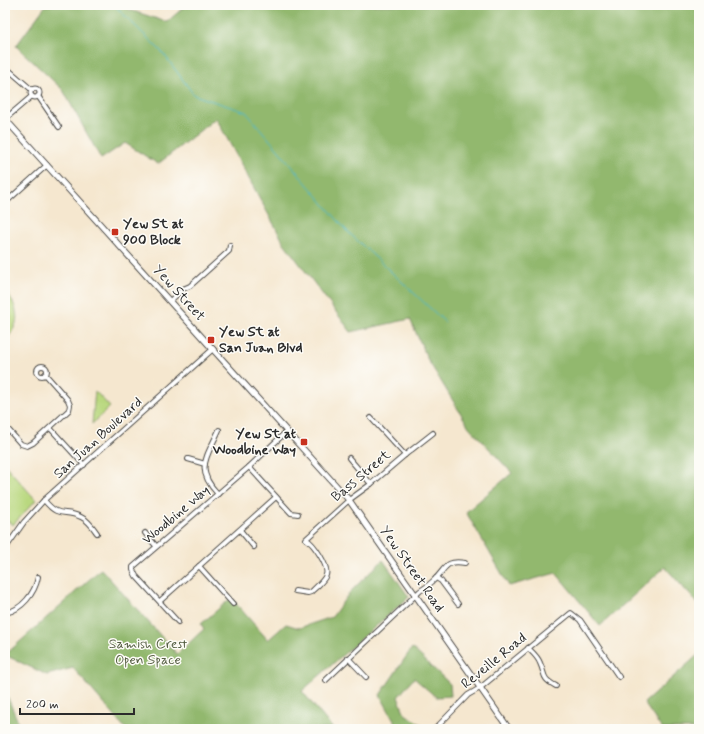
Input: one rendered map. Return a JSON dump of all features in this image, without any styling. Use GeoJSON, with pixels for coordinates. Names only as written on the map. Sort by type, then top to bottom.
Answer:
{"type":"FeatureCollection","features":[{"type":"Feature","properties":{"kind":"street"},"geometry":{"type":"LineString","coordinates":[[10,71],[32,90]]}},
{"type":"Feature","properties":{"kind":"street"},"geometry":{"type":"LineString","coordinates":[[32,90],[36,88],[39,91],[38,96],[59,127]]}},
{"type":"Feature","properties":{"kind":"street"},"geometry":{"type":"LineString","coordinates":[[32,90],[32,96]]}},
{"type":"Feature","properties":{"kind":"street"},"geometry":{"type":"LineString","coordinates":[[5,119],[32,96],[38,96]]}},
{"type":"Feature","properties":{"kind":"street","name":"Yew Street"},"geometry":{"type":"LineString","coordinates":[[5,119],[287,431]]}},
{"type":"Feature","properties":{"kind":"street"},"geometry":{"type":"LineString","coordinates":[[5,203],[47,165]]}},
{"type":"Feature","properties":{"kind":"street"},"geometry":{"type":"LineString","coordinates":[[170,301],[182,289],[190,286],[229,251],[230,245]]}},
{"type":"Feature","properties":{"kind":"street","name":"San Juan Boulevard"},"geometry":{"type":"LineString","coordinates":[[5,549],[24,522],[44,500],[213,349]]}},
{"type":"Feature","properties":{"kind":"street"},"geometry":{"type":"LineString","coordinates":[[5,426],[21,444],[27,446],[33,443],[67,412],[70,405],[68,400],[45,374]]}},
{"type":"Feature","properties":{"kind":"street"},"geometry":{"type":"LineString","coordinates":[[5,412],[7,416],[5,420]]}},
{"type":"Feature","properties":{"kind":"street"},"geometry":{"type":"LineString","coordinates":[[371,418],[405,455]]}},
{"type":"Feature","properties":{"kind":"street"},"geometry":{"type":"LineString","coordinates":[[50,428],[84,465]]}},
{"type":"Feature","properties":{"kind":"street"},"geometry":{"type":"LineString","coordinates":[[218,494],[206,480],[204,472],[205,464],[219,430]]}},
{"type":"Feature","properties":{"kind":"street","name":"Woodbine Way"},"geometry":{"type":"LineString","coordinates":[[178,622],[136,576],[133,570],[135,564],[249,467],[287,431]]}},
{"type":"Feature","properties":{"kind":"street","name":"Yew Street Road"},"geometry":{"type":"LineString","coordinates":[[287,431],[349,500],[509,729]]}},
{"type":"Feature","properties":{"kind":"street","name":"Bass Street"},"geometry":{"type":"LineString","coordinates":[[295,591],[308,593],[326,576],[322,560],[314,547],[306,539],[349,500],[371,484],[432,433]]}},
{"type":"Feature","properties":{"kind":"street"},"geometry":{"type":"LineString","coordinates":[[349,458],[371,484]]}},
{"type":"Feature","properties":{"kind":"street"},"geometry":{"type":"LineString","coordinates":[[188,459],[205,464]]}},
{"type":"Feature","properties":{"kind":"street"},"geometry":{"type":"LineString","coordinates":[[249,467],[291,513],[298,514]]}},
{"type":"Feature","properties":{"kind":"street"},"geometry":{"type":"LineString","coordinates":[[160,602],[276,497]]}},
{"type":"Feature","properties":{"kind":"street"},"geometry":{"type":"LineString","coordinates":[[44,500],[51,509],[56,512],[82,517],[97,533]]}},
{"type":"Feature","properties":{"kind":"street"},"geometry":{"type":"LineString","coordinates":[[240,530],[254,547]]}},
{"type":"Feature","properties":{"kind":"street"},"geometry":{"type":"LineString","coordinates":[[144,533],[156,546]]}},
{"type":"Feature","properties":{"kind":"street"},"geometry":{"type":"LineString","coordinates":[[326,680],[436,578],[448,564],[453,562],[464,563]]}},
{"type":"Feature","properties":{"kind":"street"},"geometry":{"type":"LineString","coordinates":[[199,566],[233,604]]}},
{"type":"Feature","properties":{"kind":"street"},"geometry":{"type":"LineString","coordinates":[[5,613],[14,610],[30,597],[36,586],[38,577]]}},
{"type":"Feature","properties":{"kind":"street"},"geometry":{"type":"LineString","coordinates":[[436,578],[441,581],[458,604]]}},
{"type":"Feature","properties":{"kind":"street","name":"Reveille Road"},"geometry":{"type":"LineString","coordinates":[[435,729],[468,695],[480,688],[571,613],[580,620],[619,677]]}},
{"type":"Feature","properties":{"kind":"street"},"geometry":{"type":"LineString","coordinates":[[528,648],[540,661],[545,678],[556,686]]}},
{"type":"Feature","properties":{"kind":"street"},"geometry":{"type":"LineString","coordinates":[[348,658],[366,677]]}},
{"type":"Feature","properties":{"kind":"green space"},"geometry":{"type":"Polygon","coordinates":[[[46,5],[122,5],[127,9],[167,22],[186,5],[699,5],[699,605],[665,567],[600,626],[556,573],[509,586],[466,512],[512,473],[469,427],[428,360],[410,319],[351,332],[284,243],[216,118],[158,164],[125,143],[101,159],[63,90],[16,46],[46,5]]]}},
{"type":"Feature","properties":{"kind":"green space"},"geometry":{"type":"Polygon","coordinates":[[[5,290],[14,305],[17,319],[14,328],[5,343],[5,330],[7,327],[9,308],[5,298],[5,290]]]}},
{"type":"Feature","properties":{"kind":"green space"},"geometry":{"type":"Polygon","coordinates":[[[95,391],[110,407],[92,424],[95,391]]]}},
{"type":"Feature","properties":{"kind":"green space"},"geometry":{"type":"Polygon","coordinates":[[[5,465],[36,500],[13,525],[5,519],[5,465]]]}},
{"type":"Feature","properties":{"kind":"green space","name":"Samish Crest Open Space"},"geometry":{"type":"Polygon","coordinates":[[[383,560],[409,597],[302,691],[333,729],[124,729],[125,728],[73,668],[47,675],[5,655],[101,569],[177,654],[204,629],[201,624],[231,598],[268,640],[286,624],[299,628],[332,617],[350,592],[383,560]]]}},
{"type":"Feature","properties":{"kind":"green space"},"geometry":{"type":"Polygon","coordinates":[[[412,648],[450,684],[451,696],[436,697],[414,678],[398,697],[405,714],[428,729],[399,729],[380,695],[412,648]]]}},
{"type":"Feature","properties":{"kind":"green space"},"geometry":{"type":"Polygon","coordinates":[[[699,654],[699,729],[662,729],[644,703],[699,654]]]}},
{"type":"Feature","properties":{"kind":"green space"},"geometry":{"type":"Polygon","coordinates":[[[5,691],[18,722],[13,729],[5,729],[5,691]]]}},
{"type":"Feature","properties":{"kind":"waterway"},"geometry":{"type":"LineString","coordinates":[[114,5],[163,53],[194,95],[246,112],[346,230],[445,322]]}},
{"type":"Feature","properties":{"kind":"place","name":"Yew St at 900 Block"},"geometry":{"type":"Point","coordinates":[115,232]}},
{"type":"Feature","properties":{"kind":"place","name":"Yew St at San Juan Blvd"},"geometry":{"type":"Point","coordinates":[211,340]}},
{"type":"Feature","properties":{"kind":"place","name":"Yew St at Woodbine Way"},"geometry":{"type":"Point","coordinates":[304,442]}}]}
